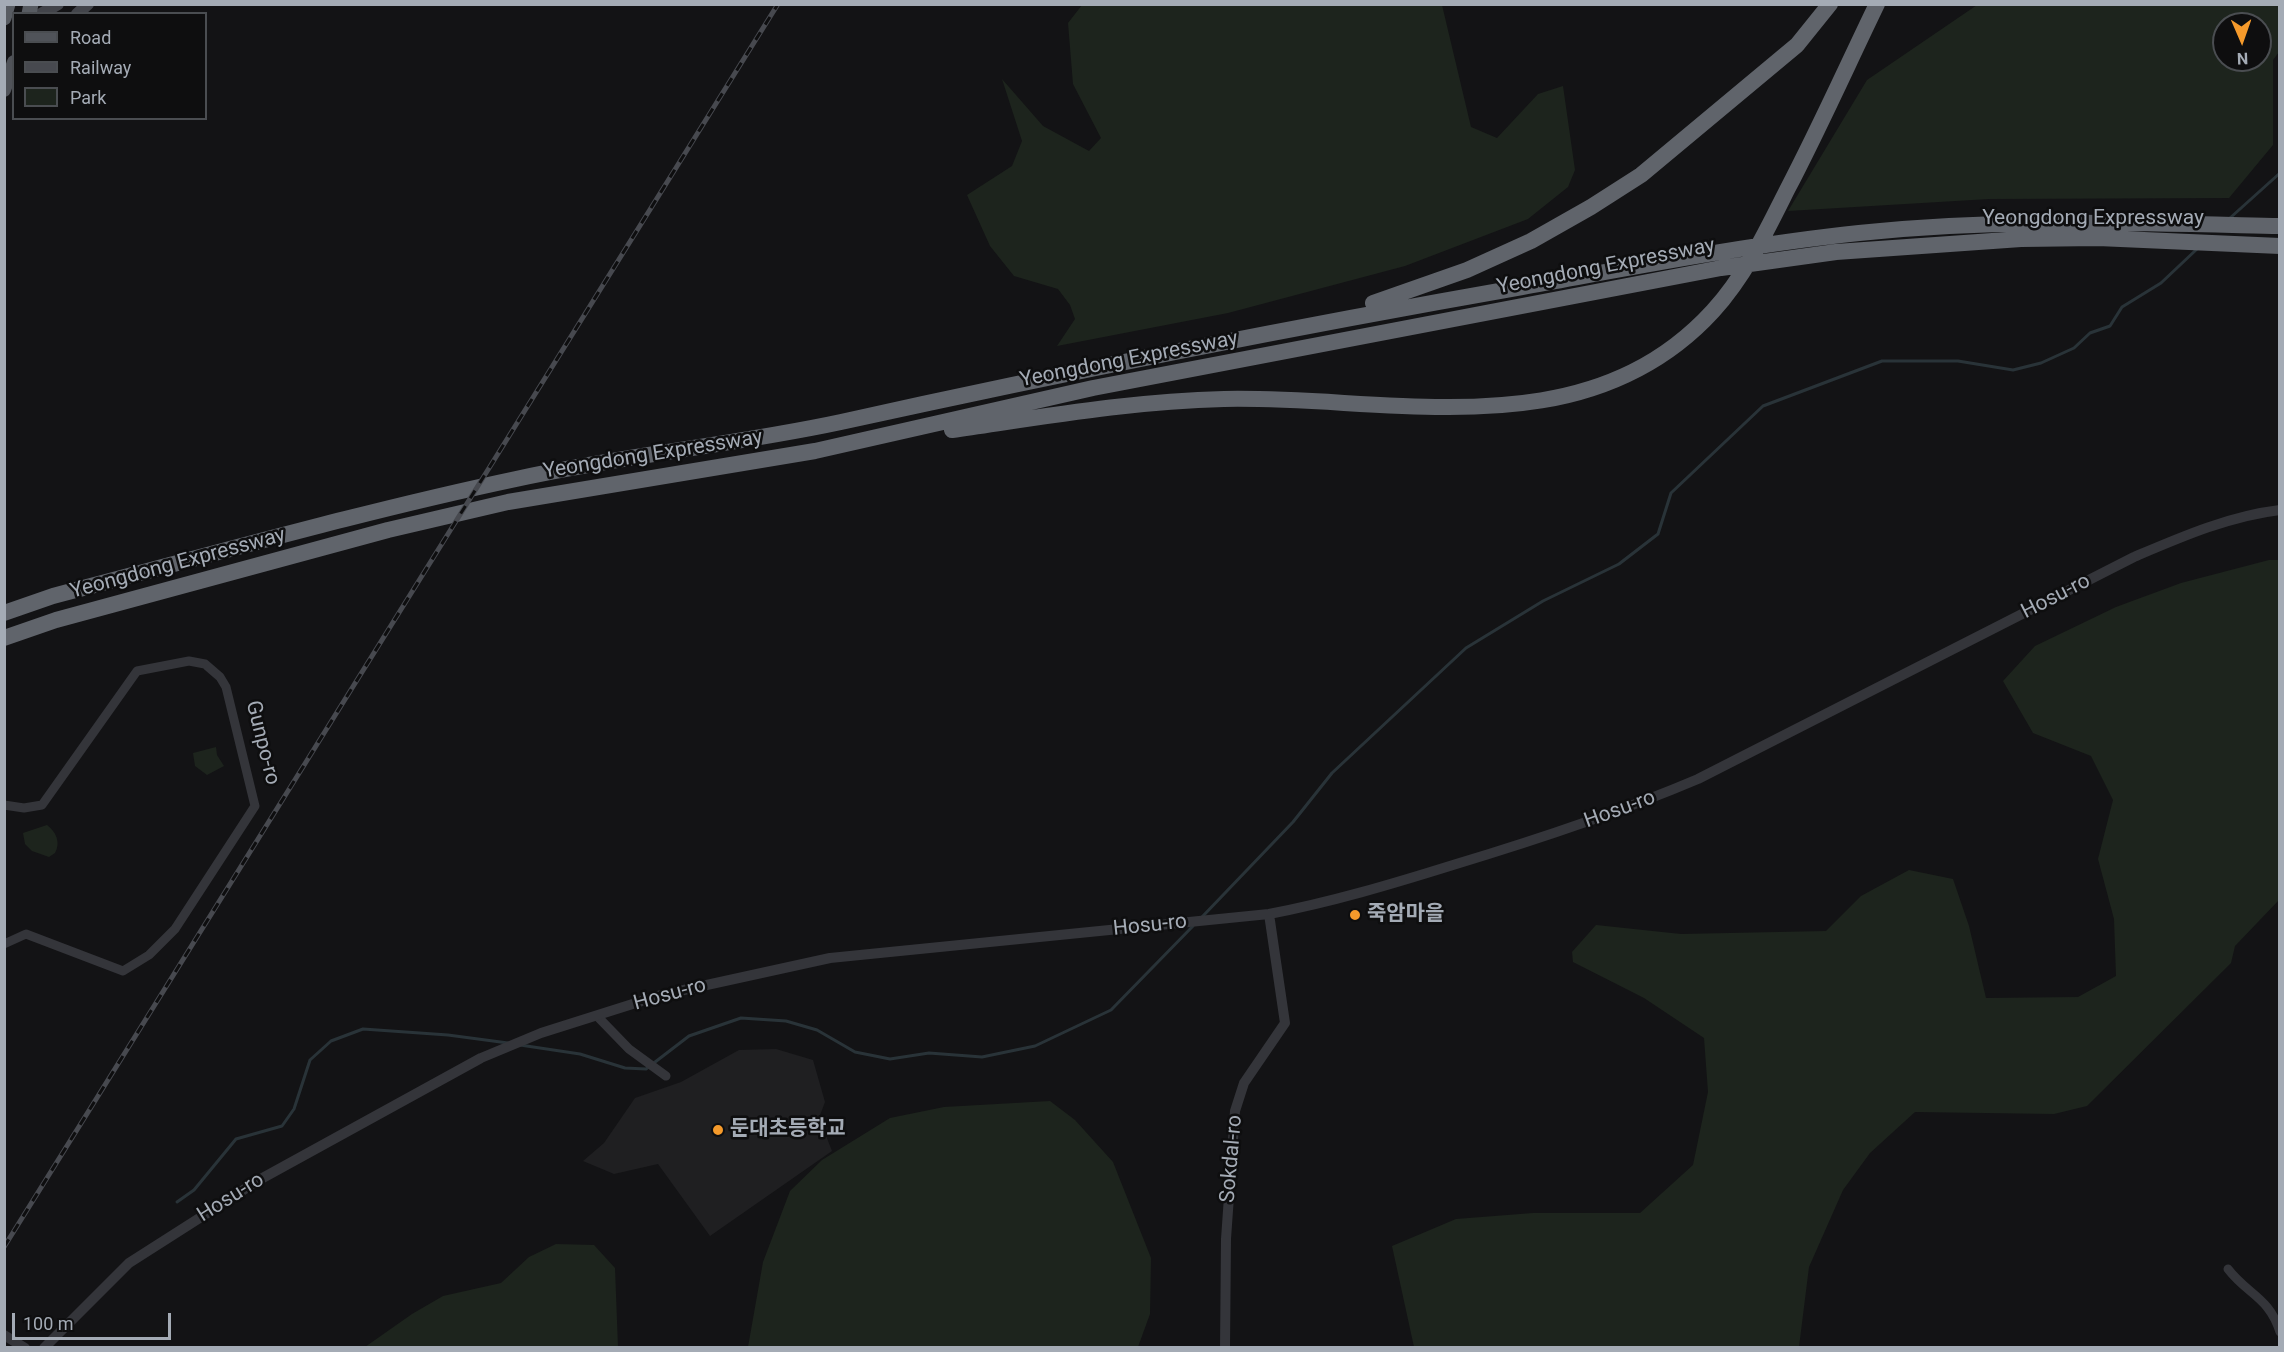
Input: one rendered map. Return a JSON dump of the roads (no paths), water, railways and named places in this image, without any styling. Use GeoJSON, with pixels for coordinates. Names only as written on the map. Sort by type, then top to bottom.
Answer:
{"type":"FeatureCollection","features":[{"type":"Feature","properties":{"kind":"highway"},"geometry":{"type":"LineString","coordinates":[[4,19],[8,4]]}},
{"type":"Feature","properties":{"kind":"highway"},"geometry":{"type":"LineString","coordinates":[[1320,322],[1467,270],[1531,241],[1591,207],[1641,175],[1710,120],[1797,45],[1830,4]]}},
{"type":"Feature","properties":{"kind":"highway"},"geometry":{"type":"LineString","coordinates":[[814,451],[1058,414],[1160,403],[1220,399],[1288,399],[1405,407],[1480,409],[1555,399],[1610,381],[1668,350],[1700,324],[1736,282],[1805,155],[1877,4]]}},
{"type":"Feature","properties":{"kind":"highway","name":"Yeongdong Expressway"},"geometry":{"type":"LineString","coordinates":[[4,613],[53,596],[399,505],[523,477],[807,429],[1088,368],[1320,322],[1672,260],[1858,233],[1949,226],[2146,223],[2280,226]]}},
{"type":"Feature","properties":{"kind":"highway","name":"Yeongdong Expressway"},"geometry":{"type":"LineString","coordinates":[[4,638],[56,620],[388,530],[508,502],[814,451],[1093,388],[1721,268],[1836,252],[1935,243],[2021,239],[2273,245]]}},
{"type":"Feature","properties":{"kind":"main road"},"geometry":{"type":"LineString","coordinates":[[44,12],[58,4]]}},
{"type":"Feature","properties":{"kind":"main road"},"geometry":{"type":"LineString","coordinates":[[4,91],[12,68]]}},
{"type":"Feature","properties":{"kind":"street","name":"Hosu-ro"},"geometry":{"type":"LineString","coordinates":[[44,1347],[129,1263],[259,1180],[481,1058],[541,1033],[661,994],[830,958],[1269,914],[1334,901],[1496,853],[1628,808],[1698,779],[2134,557],[2189,534],[2261,512],[2280,510]]}},
{"type":"Feature","properties":{"kind":"street","name":"Gunpo-ro"},"geometry":{"type":"LineString","coordinates":[[4,805],[24,808],[42,805],[137,671],[189,661],[205,664],[226,687],[255,806],[175,928],[149,955],[123,971],[26,934],[4,944]]}},
{"type":"Feature","properties":{"kind":"street","name":"Sokdal-ro"},"geometry":{"type":"LineString","coordinates":[[1225,1347],[1224,1312],[1235,1111],[1244,1083],[1285,1023],[1269,914]]}},
{"type":"Feature","properties":{"kind":"street"},"geometry":{"type":"LineString","coordinates":[[597,1016],[629,1049],[666,1076]]}},
{"type":"Feature","properties":{"kind":"street"},"geometry":{"type":"LineString","coordinates":[[2228,1269],[2238,1282],[2259,1296],[2275,1318],[2280,1332]]}},
{"type":"Feature","properties":{"kind":"street"},"geometry":{"type":"LineString","coordinates":[[4,1335],[25,1347]]}},
{"type":"Feature","properties":{"kind":"waterway"},"geometry":{"type":"LineString","coordinates":[[2230,218],[2280,173]]}},
{"type":"Feature","properties":{"kind":"waterway"},"geometry":{"type":"LineString","coordinates":[[1202,917],[1293,822],[1332,773],[1466,648],[1543,601],[1619,564],[1658,534],[1671,493],[1763,406],[1882,361],[1958,361],[2013,370],[2041,363],[2074,348],[2090,333],[2110,326],[2122,307],[2161,283],[2197,249]]}},
{"type":"Feature","properties":{"kind":"waterway"},"geometry":{"type":"LineString","coordinates":[[520,1045],[580,1054],[625,1068],[646,1069],[689,1036],[741,1018],[786,1021],[817,1030],[855,1052],[890,1059],[929,1053],[982,1057],[1035,1046],[1111,1010],[1193,926]]}},
{"type":"Feature","properties":{"kind":"waterway"},"geometry":{"type":"LineString","coordinates":[[177,1202],[194,1190],[236,1139],[282,1126],[294,1109],[310,1060],[331,1041],[363,1029],[448,1035],[508,1043]]}},
{"type":"Feature","properties":{"kind":"railway"},"geometry":{"type":"LineString","coordinates":[[4,1247],[778,4]]}},
{"type":"Feature","properties":{"kind":"place","name":"죽암마을"},"geometry":{"type":"Point","coordinates":[1355,915]}},
{"type":"Feature","properties":{"kind":"place","name":"둔대초등학교"},"geometry":{"type":"Point","coordinates":[718,1130]}}]}
